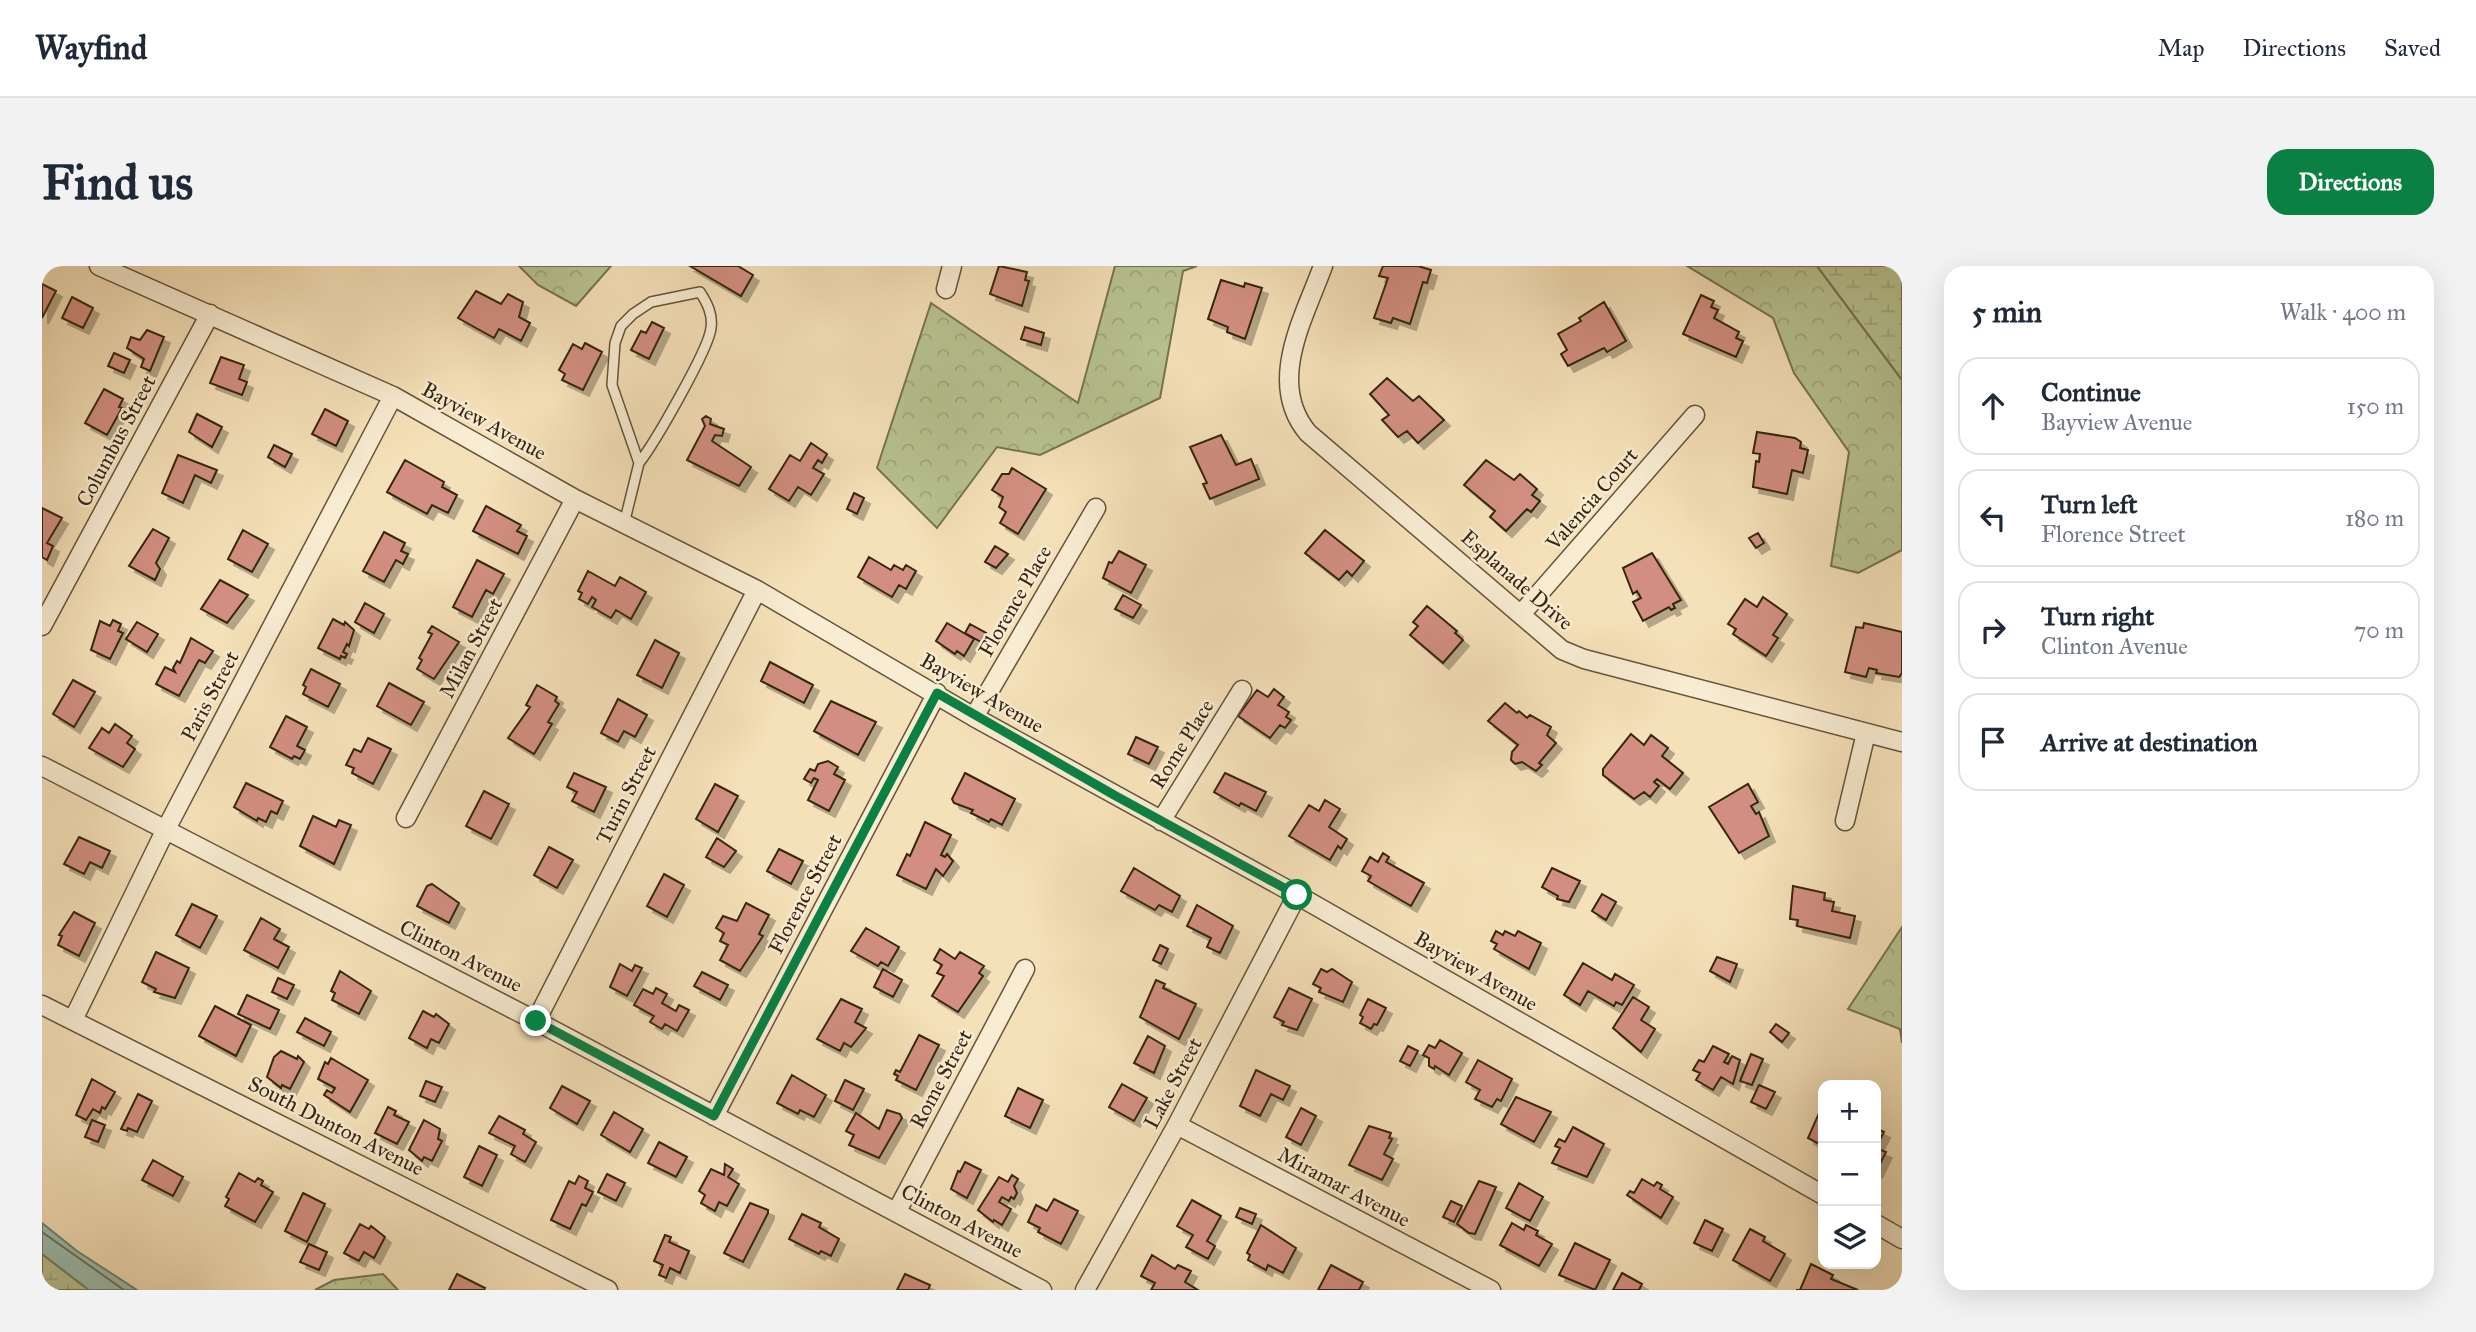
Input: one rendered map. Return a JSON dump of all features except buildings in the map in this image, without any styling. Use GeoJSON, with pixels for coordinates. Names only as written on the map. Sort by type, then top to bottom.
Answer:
{"type":"FeatureCollection","features":[{"type":"Feature","properties":{"kind":"street","name":"Bayview Avenue"},"geometry":{"type":"LineString","coordinates":[[99,266],[393,397],[575,499],[757,590],[974,717],[1297,895],[1818,1192]]}},
{"type":"Feature","properties":{"kind":"street"},"geometry":{"type":"LineString","coordinates":[[946,289],[952,266]]}},
{"type":"Feature","properties":{"kind":"street","name":"Esplanade Drive"},"geometry":{"type":"LineString","coordinates":[[1323,266],[1292,353],[1287,380],[1297,419],[1308,433],[1522,613],[1562,650],[1584,659],[1902,742]]}},
{"type":"Feature","properties":{"kind":"street","name":"Columbus Street"},"geometry":{"type":"LineString","coordinates":[[42,626],[210,314]]}},
{"type":"Feature","properties":{"kind":"street","name":"Paris Street"},"geometry":{"type":"LineString","coordinates":[[73,1020],[164,831],[393,397]]}},
{"type":"Feature","properties":{"kind":"street","name":"Valencia Court"},"geometry":{"type":"LineString","coordinates":[[1522,613],[1695,415]]}},
{"type":"Feature","properties":{"kind":"street","name":"Milan Street"},"geometry":{"type":"LineString","coordinates":[[406,818],[575,499]]}},
{"type":"Feature","properties":{"kind":"street","name":"Florence Place"},"geometry":{"type":"LineString","coordinates":[[974,717],[1096,509]]}},
{"type":"Feature","properties":{"kind":"street","name":"Turin Street"},"geometry":{"type":"LineString","coordinates":[[536,1021],[757,590]]}},
{"type":"Feature","properties":{"kind":"street","name":"Rome Place"},"geometry":{"type":"LineString","coordinates":[[1161,821],[1242,690]]}},
{"type":"Feature","properties":{"kind":"street","name":"Florence Street"},"geometry":{"type":"LineString","coordinates":[[714,1116],[937,693]]}},
{"type":"Feature","properties":{"kind":"street"},"geometry":{"type":"LineString","coordinates":[[1845,821],[1866,733]]}},
{"type":"Feature","properties":{"kind":"street","name":"Clinton Avenue"},"geometry":{"type":"LineString","coordinates":[[42,766],[536,1021],[1042,1290]]}},
{"type":"Feature","properties":{"kind":"street","name":"Lake Street"},"geometry":{"type":"LineString","coordinates":[[1085,1290],[1177,1125],[1297,895]]}},
{"type":"Feature","properties":{"kind":"street","name":"Rome Street"},"geometry":{"type":"LineString","coordinates":[[897,1211],[1025,968]]}},
{"type":"Feature","properties":{"kind":"street","name":"South Dunton Avenue"},"geometry":{"type":"LineString","coordinates":[[42,1005],[608,1290]]}},
{"type":"Feature","properties":{"kind":"street","name":"Miramar Avenue"},"geometry":{"type":"LineString","coordinates":[[1177,1125],[1491,1290]]}},
{"type":"Feature","properties":{"kind":"street"},"geometry":{"type":"LineString","coordinates":[[1881,1227],[1902,1239]]}},
{"type":"Feature","properties":{"kind":"lane"},"geometry":{"type":"LineString","coordinates":[[624,524],[639,463],[688,378],[711,329],[709,306],[700,292],[652,302],[633,314],[621,326],[615,342],[612,385],[639,463]]}},
{"type":"Feature","properties":{"kind":"green space"},"geometry":{"type":"Polygon","coordinates":[[[519,266],[611,266],[576,306],[538,285],[519,266]]]}},
{"type":"Feature","properties":{"kind":"green space"},"geometry":{"type":"Polygon","coordinates":[[[1115,266],[1197,266],[1183,271],[1160,398],[1040,455],[997,447],[937,528],[877,468],[931,303],[1078,403],[1115,266]]]}},
{"type":"Feature","properties":{"kind":"green space"},"geometry":{"type":"Polygon","coordinates":[[[1687,266],[1817,266],[1902,380],[1902,550],[1858,573],[1831,566],[1849,452],[1794,373],[1773,318],[1687,266]]]}},
{"type":"Feature","properties":{"kind":"green space"},"geometry":{"type":"Polygon","coordinates":[[[1817,266],[1902,266],[1902,380],[1817,266]]]}},
{"type":"Feature","properties":{"kind":"green space"},"geometry":{"type":"Polygon","coordinates":[[[1902,927],[1902,1043],[1900,1029],[1848,1009],[1902,927]]]}},
{"type":"Feature","properties":{"kind":"green space"},"geometry":{"type":"Polygon","coordinates":[[[43,1255],[89,1290],[42,1290],[43,1255]]]}},
{"type":"Feature","properties":{"kind":"green space"},"geometry":{"type":"Polygon","coordinates":[[[383,1274],[398,1290],[315,1290],[334,1280],[383,1274]]]}},
{"type":"Feature","properties":{"kind":"water"},"geometry":{"type":"Polygon","coordinates":[[[42,1223],[77,1251],[137,1290],[89,1290],[42,1254],[42,1223]]]}},
{"type":"Feature","properties":{"kind":"route"},"geometry":{"type":"LineString","coordinates":[[536,1021],[714,1116],[937,693],[974,717],[1297,895]]}}]}
